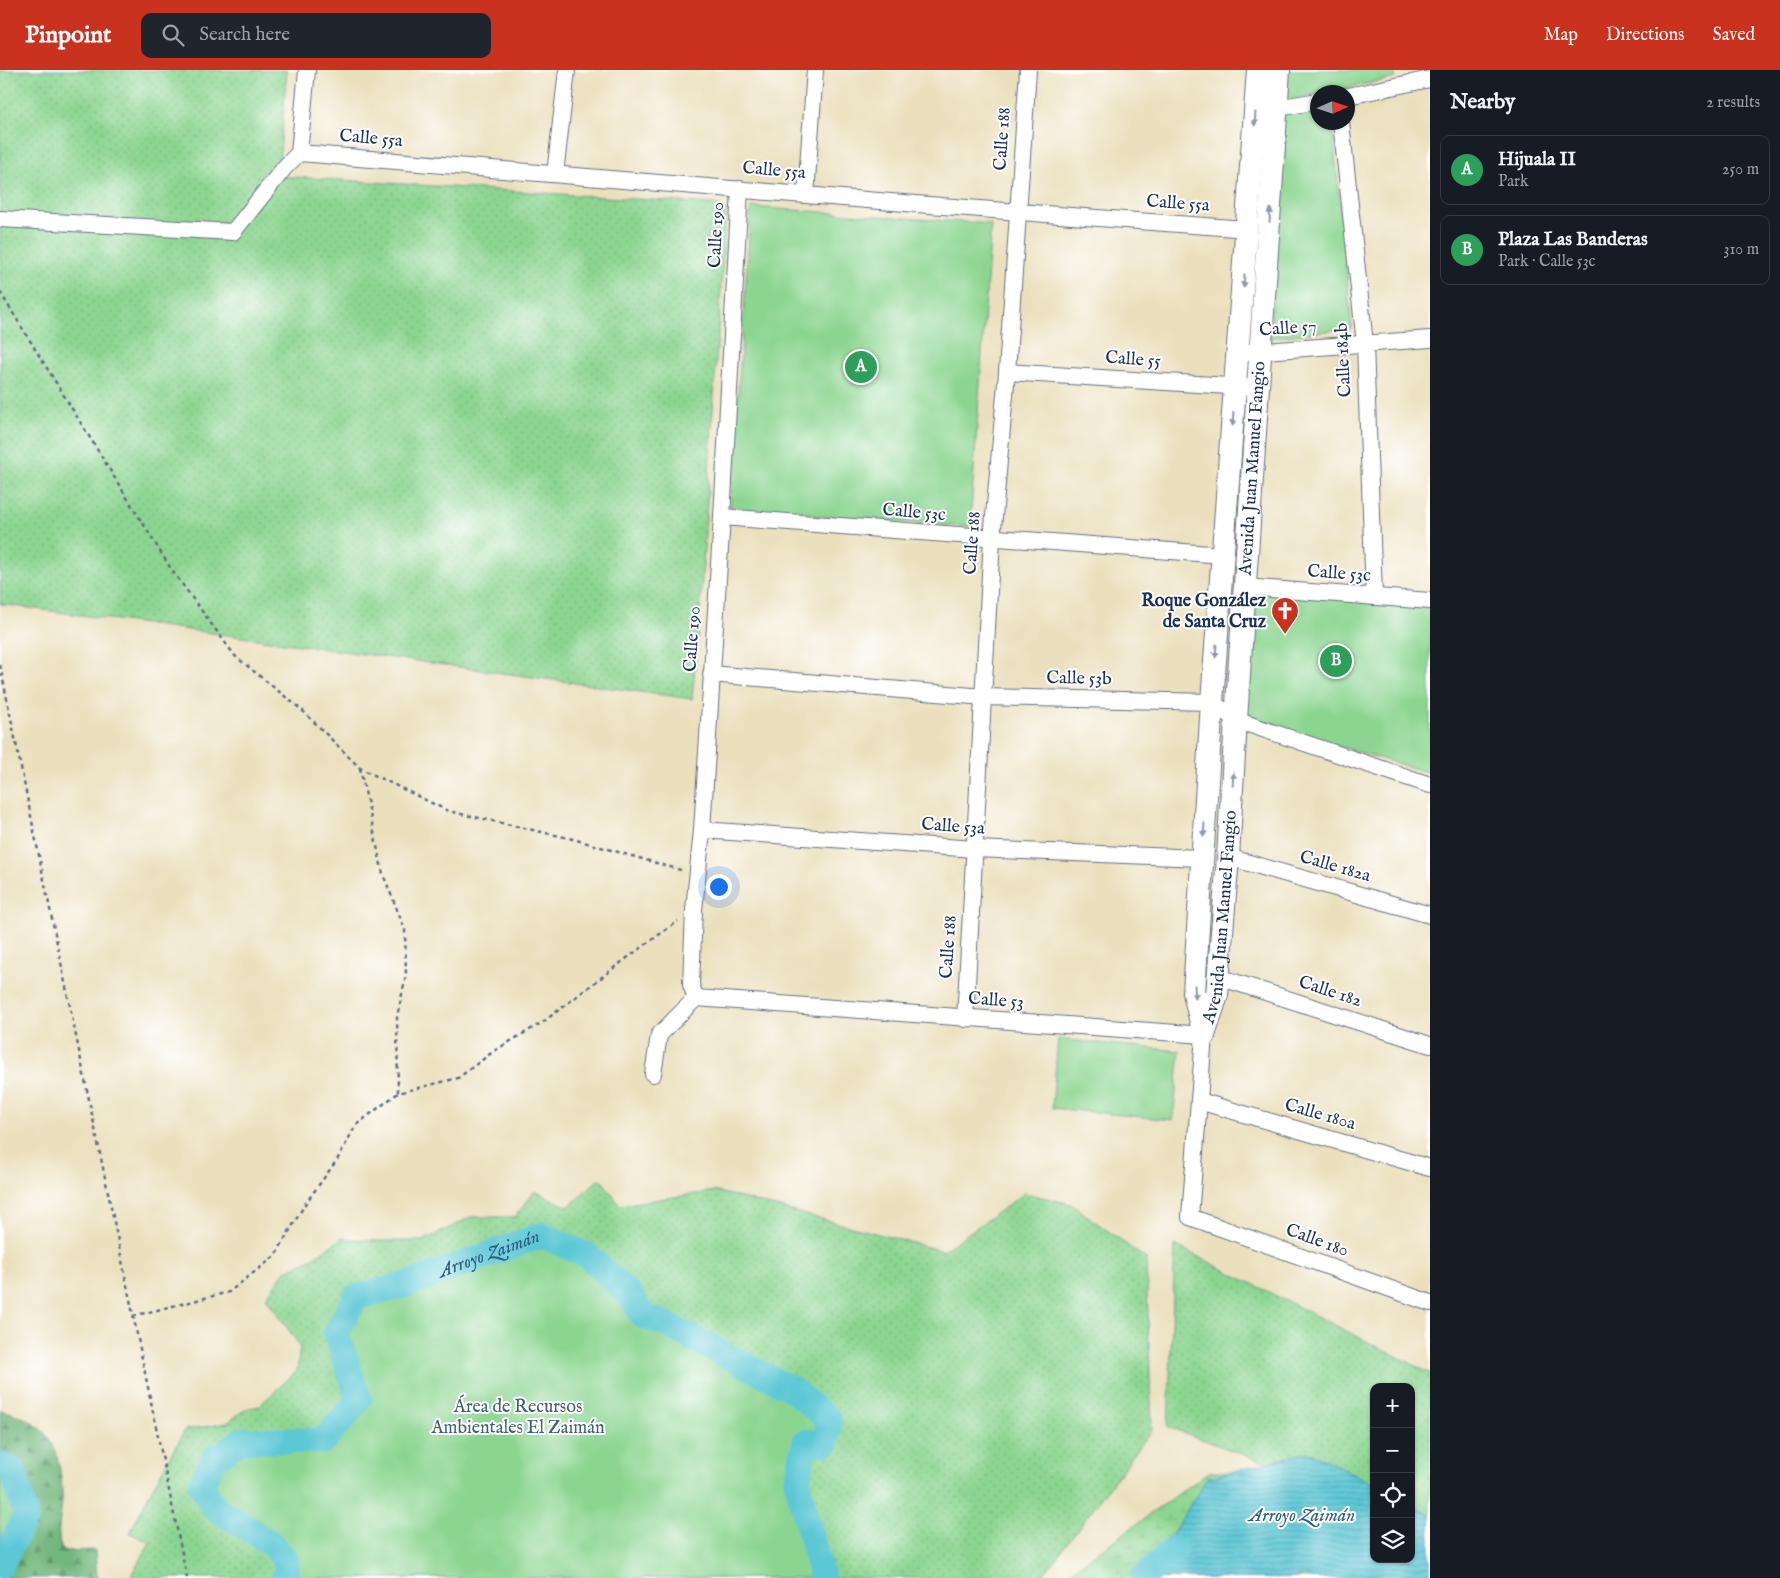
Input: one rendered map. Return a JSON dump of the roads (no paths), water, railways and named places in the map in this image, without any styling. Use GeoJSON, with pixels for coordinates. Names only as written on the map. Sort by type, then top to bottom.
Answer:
{"type":"FeatureCollection","features":[{"type":"Feature","properties":{"kind":"main road","name":"Avenida Juan Manuel Fangio"},"geometry":{"type":"LineString","coordinates":[[1204,1035],[1194,993],[1212,702],[1258,70]]}},
{"type":"Feature","properties":{"kind":"main road","name":"Avenida Juan Manuel Fangio"},"geometry":{"type":"LineString","coordinates":[[1204,1035],[1217,994],[1219,977],[1279,70]]}},
{"type":"Feature","properties":{"kind":"street"},"geometry":{"type":"LineString","coordinates":[[0,219],[233,232],[285,166],[298,153],[307,70]]}},
{"type":"Feature","properties":{"kind":"street"},"geometry":{"type":"LineString","coordinates":[[554,174],[567,70]]}},
{"type":"Feature","properties":{"kind":"street"},"geometry":{"type":"LineString","coordinates":[[806,194],[815,70]]}},
{"type":"Feature","properties":{"kind":"street","name":"Calle 188"},"geometry":{"type":"LineString","coordinates":[[965,1019],[992,539],[1007,372],[1028,70]]}},
{"type":"Feature","properties":{"kind":"street"},"geometry":{"type":"LineString","coordinates":[[1355,95],[1430,79]]}},
{"type":"Feature","properties":{"kind":"street"},"geometry":{"type":"LineString","coordinates":[[1277,108],[1310,102]]}},
{"type":"Feature","properties":{"kind":"street","name":"Calle 184b"},"geometry":{"type":"LineString","coordinates":[[1342,130],[1365,344],[1374,597]]}},
{"type":"Feature","properties":{"kind":"street","name":"Calle 55a"},"geometry":{"type":"LineString","coordinates":[[298,153],[1018,213],[1247,230]]}},
{"type":"Feature","properties":{"kind":"street","name":"Calle 190"},"geometry":{"type":"LineString","coordinates":[[696,998],[691,985],[694,910],[702,830],[722,517],[740,189]]}},
{"type":"Feature","properties":{"kind":"street","name":"Calle 57"},"geometry":{"type":"LineString","coordinates":[[1238,353],[1430,339]]}},
{"type":"Feature","properties":{"kind":"street","name":"Calle 55"},"geometry":{"type":"LineString","coordinates":[[1007,372],[1258,388]]}},
{"type":"Feature","properties":{"kind":"street","name":"Calle 53c"},"geometry":{"type":"LineString","coordinates":[[722,517],[1223,556]]}},
{"type":"Feature","properties":{"kind":"street","name":"Calle 53c"},"geometry":{"type":"LineString","coordinates":[[1245,587],[1430,601]]}},
{"type":"Feature","properties":{"kind":"street","name":"Calle 53b"},"geometry":{"type":"LineString","coordinates":[[711,674],[984,698],[1212,702]]}},
{"type":"Feature","properties":{"kind":"street"},"geometry":{"type":"LineString","coordinates":[[1212,702],[1236,720],[1430,785]]}},
{"type":"Feature","properties":{"kind":"street","name":"Calle 53a"},"geometry":{"type":"LineString","coordinates":[[702,830],[975,849],[1202,858]]}},
{"type":"Feature","properties":{"kind":"street","name":"Calle 182a"},"geometry":{"type":"LineString","coordinates":[[1228,857],[1430,915]]}},
{"type":"Feature","properties":{"kind":"street","name":"Calle 182"},"geometry":{"type":"LineString","coordinates":[[1219,977],[1430,1045]]}},
{"type":"Feature","properties":{"kind":"street"},"geometry":{"type":"LineString","coordinates":[[653,1074],[659,1035],[696,998]]}},
{"type":"Feature","properties":{"kind":"street","name":"Calle 53"},"geometry":{"type":"LineString","coordinates":[[696,998],[1204,1035]]}},
{"type":"Feature","properties":{"kind":"street"},"geometry":{"type":"LineString","coordinates":[[1198,1101],[1204,1035]]}},
{"type":"Feature","properties":{"kind":"street","name":"Calle 180a"},"geometry":{"type":"LineString","coordinates":[[1198,1101],[1430,1168]]}},
{"type":"Feature","properties":{"kind":"street","name":"Calle 180"},"geometry":{"type":"LineString","coordinates":[[1198,1101],[1190,1217],[1430,1303]]}},
{"type":"Feature","properties":{"kind":"water","name":"Arroyo Zaimán"},"geometry":{"type":"Polygon","coordinates":[[[1309,1452],[1370,1482],[1370,1563],[1415,1563],[1415,1505],[1430,1514],[1430,1578],[1312,1578],[1307,1575],[1293,1578],[1145,1578],[1207,1478],[1309,1452]]]}},
{"type":"Feature","properties":{"kind":"waterway","name":"Arroyo Zaimán"},"geometry":{"type":"LineString","coordinates":[[283,1578],[287,1574],[286,1560],[270,1543],[214,1507],[201,1485],[214,1459],[242,1440],[324,1441],[359,1399],[336,1333],[356,1297],[406,1285],[542,1235],[588,1256],[630,1295],[643,1316],[661,1322],[790,1388],[829,1420],[826,1443],[805,1442],[797,1482],[822,1578]]}},
{"type":"Feature","properties":{"kind":"waterway","name":"Arroyo Zaimán"},"geometry":{"type":"LineString","coordinates":[[0,1464],[13,1470],[26,1517],[0,1566]]}},
{"type":"Feature","properties":{"kind":"waterway","name":"Arroyo Zaimán"},"geometry":{"type":"LineString","coordinates":[[1143,1578],[1175,1548]]}},
{"type":"Feature","properties":{"kind":"place","name":"Hijuala II"},"geometry":{"type":"Point","coordinates":[861,367]}},
{"type":"Feature","properties":{"kind":"place","name":"Roque González de Santa Cruz"},"geometry":{"type":"Point","coordinates":[1285,635]}},
{"type":"Feature","properties":{"kind":"place","name":"Plaza Las Banderas"},"geometry":{"type":"Point","coordinates":[1336,661]}},
{"type":"Feature","properties":{"kind":"park label","name":"Área de Recursos Ambientales El Zaimán"},"geometry":{"type":"Point","coordinates":[518,1417]}}]}
